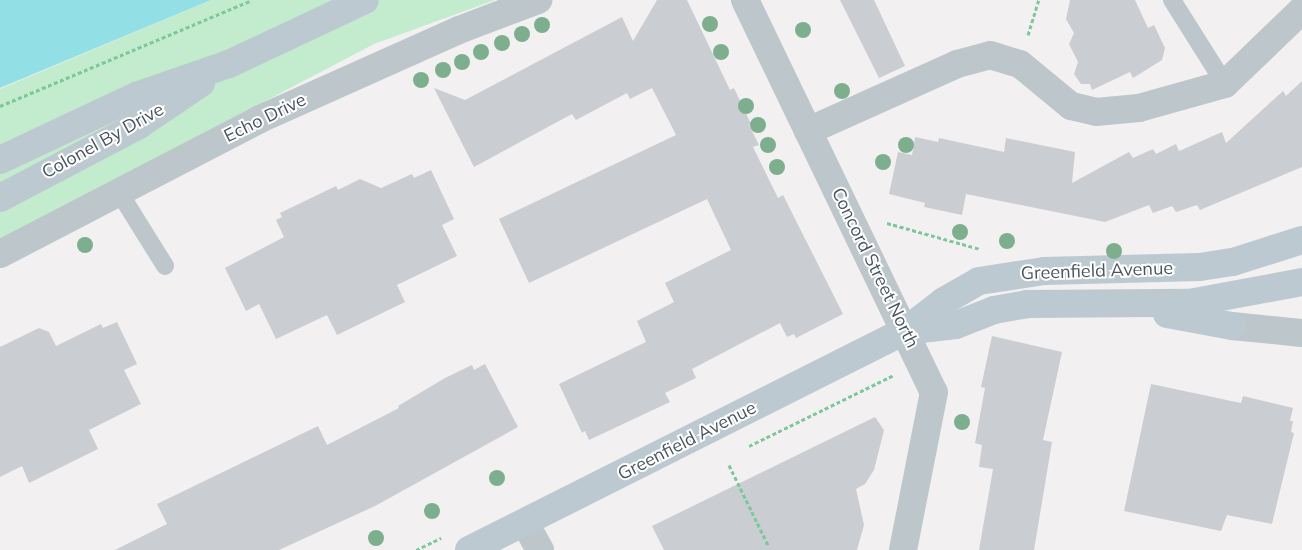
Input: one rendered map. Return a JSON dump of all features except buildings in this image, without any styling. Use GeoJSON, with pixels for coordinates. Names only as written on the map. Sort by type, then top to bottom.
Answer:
{"type":"FeatureCollection","features":[{"type":"Feature","properties":{"kind":"main road","name":"Colonel By Drive"},"geometry":{"type":"LineString","coordinates":[[0,160],[136,96],[229,64],[365,0]]}},
{"type":"Feature","properties":{"kind":"main road","name":"Colonel By Drive"},"geometry":{"type":"LineString","coordinates":[[0,198],[140,125],[229,64]]}},
{"type":"Feature","properties":{"kind":"main road","name":"Greenfield Avenue"},"geometry":{"type":"LineString","coordinates":[[470,550],[905,331],[961,290],[994,277],[1044,271],[1200,267],[1233,262],[1302,240]]}},
{"type":"Feature","properties":{"kind":"main road","name":"Greenfield Avenue"},"geometry":{"type":"LineString","coordinates":[[905,331],[956,325],[994,310],[1027,304],[1119,304],[1218,300],[1302,282]]}},
{"type":"Feature","properties":{"kind":"main road"},"geometry":{"type":"LineString","coordinates":[[1119,304],[1232,326]]}},
{"type":"Feature","properties":{"kind":"street","name":"Echo Drive"},"geometry":{"type":"LineString","coordinates":[[0,254],[260,119],[459,30],[538,0]]}},
{"type":"Feature","properties":{"kind":"street","name":"Concord Street North"},"geometry":{"type":"LineString","coordinates":[[745,0],[934,392],[903,550]]}},
{"type":"Feature","properties":{"kind":"street"},"geometry":{"type":"LineString","coordinates":[[808,131],[958,64],[990,55],[1020,64],[1071,106],[1096,112],[1139,108],[1225,84],[1302,10]]}},
{"type":"Feature","properties":{"kind":"street"},"geometry":{"type":"LineString","coordinates":[[1232,326],[1302,333]]}},
{"type":"Feature","properties":{"kind":"street"},"geometry":{"type":"LineString","coordinates":[[525,523],[540,550]]}},
{"type":"Feature","properties":{"kind":"lane"},"geometry":{"type":"LineString","coordinates":[[1172,0],[1225,84]]}},
{"type":"Feature","properties":{"kind":"lane"},"geometry":{"type":"LineString","coordinates":[[119,192],[165,266]]}},
{"type":"Feature","properties":{"kind":"path"},"geometry":{"type":"LineString","coordinates":[[0,106],[252,0]]}},
{"type":"Feature","properties":{"kind":"path"},"geometry":{"type":"LineString","coordinates":[[1020,64],[1040,0]]}},
{"type":"Feature","properties":{"kind":"path"},"geometry":{"type":"LineString","coordinates":[[881,222],[986,250]]}},
{"type":"Feature","properties":{"kind":"path"},"geometry":{"type":"LineString","coordinates":[[729,465],[768,546]]}},
{"type":"Feature","properties":{"kind":"green space"},"geometry":{"type":"Polygon","coordinates":[[[211,0],[495,0],[374,44],[0,240],[0,89],[211,0]]]}},
{"type":"Feature","properties":{"kind":"water"},"geometry":{"type":"Polygon","coordinates":[[[0,0],[211,0],[0,88],[0,0]]]}}]}
